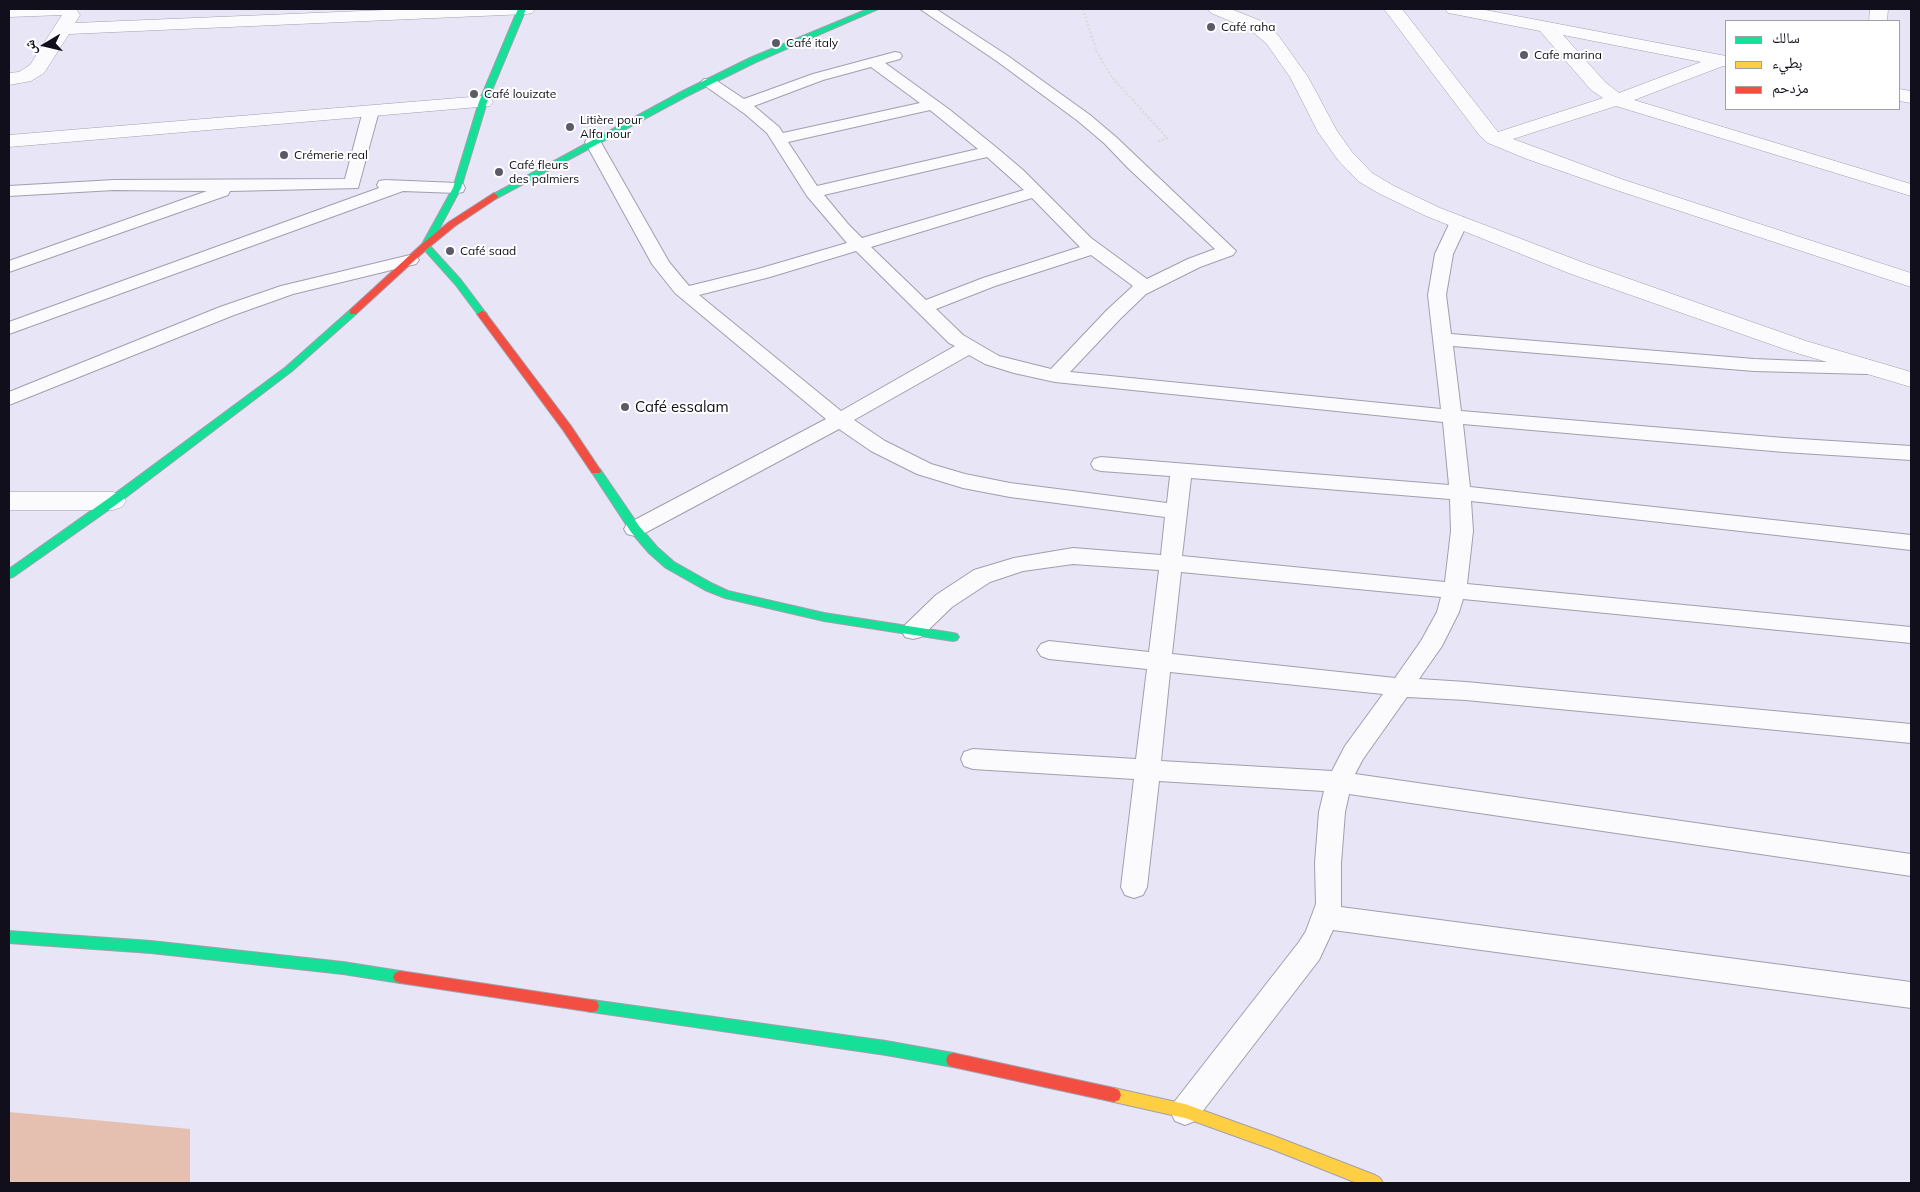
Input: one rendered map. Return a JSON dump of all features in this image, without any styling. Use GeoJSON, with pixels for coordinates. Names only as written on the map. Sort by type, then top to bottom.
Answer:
{"type":"FeatureCollection","features":[{"type":"Feature","properties":{"kind":"street"},"geometry":{"type":"LineString","coordinates":[[426,246],[457,188],[483,102],[522,9]]}},
{"type":"Feature","properties":{"kind":"street"},"geometry":{"type":"LineString","coordinates":[[63,29],[526,9]]}},
{"type":"Feature","properties":{"kind":"street"},"geometry":{"type":"LineString","coordinates":[[1217,9],[1255,25],[1272,38],[1299,77],[1328,132],[1355,168],[1365,177],[1400,196],[1459,222],[1588,272],[1790,343],[1911,380]]}},
{"type":"Feature","properties":{"kind":"street"},"geometry":{"type":"LineString","coordinates":[[1393,9],[1487,132],[1495,139],[1534,156],[1911,280]]}},
{"type":"Feature","properties":{"kind":"street"},"geometry":{"type":"LineString","coordinates":[[1454,9],[1724,60]]}},
{"type":"Feature","properties":{"kind":"street"},"geometry":{"type":"LineString","coordinates":[[9,12],[68,10],[71,15],[37,69],[24,77],[9,79]]}},
{"type":"Feature","properties":{"kind":"street"},"geometry":{"type":"LineString","coordinates":[[9,574],[113,501],[289,369],[452,224],[495,195],[593,142],[753,60],[868,10]]}},
{"type":"Feature","properties":{"kind":"street"},"geometry":{"type":"LineString","coordinates":[[1546,26],[1598,86],[1617,100],[1634,107],[1911,190]]}},
{"type":"Feature","properties":{"kind":"street"},"geometry":{"type":"LineString","coordinates":[[1495,139],[1617,100],[1724,60]]}},
{"type":"Feature","properties":{"kind":"street"},"geometry":{"type":"LineString","coordinates":[[9,141],[483,102]]}},
{"type":"Feature","properties":{"kind":"street"},"geometry":{"type":"LineString","coordinates":[[426,246],[501,338],[567,428],[635,529],[653,550],[670,565],[694,580],[726,594],[824,617],[953,637]]}},
{"type":"Feature","properties":{"kind":"street"},"geometry":{"type":"LineString","coordinates":[[9,501],[113,501]]}},
{"type":"Feature","properties":{"kind":"street"},"geometry":{"type":"LineString","coordinates":[[9,937],[152,947],[343,968],[676,1019],[886,1048],[988,1066],[1186,1111],[1283,1146],[1375,1183]]}},
{"type":"Feature","properties":{"kind":"lane"},"geometry":{"type":"LineString","coordinates":[[927,9],[1003,59],[1084,118],[1227,251],[1194,263],[1146,287],[1131,297],[1056,376]]}},
{"type":"Feature","properties":{"kind":"lane"},"geometry":{"type":"LineString","coordinates":[[743,106],[795,84],[894,56]]}},
{"type":"Feature","properties":{"kind":"lane"},"geometry":{"type":"LineString","coordinates":[[873,62],[991,151],[1093,248],[1146,287]]}},
{"type":"Feature","properties":{"kind":"lane"},"geometry":{"type":"LineString","coordinates":[[709,82],[773,130],[813,192],[842,228],[956,339],[992,360],[1021,369],[1056,376],[1162,388],[1452,417],[1774,444],[1911,453]]}},
{"type":"Feature","properties":{"kind":"lane"},"geometry":{"type":"LineString","coordinates":[[778,139],[932,105]]}},
{"type":"Feature","properties":{"kind":"lane"},"geometry":{"type":"LineString","coordinates":[[352,184],[371,111]]}},
{"type":"Feature","properties":{"kind":"lane"},"geometry":{"type":"LineString","coordinates":[[593,142],[661,264],[685,293],[840,420],[878,446],[924,468],[964,481],[1010,490],[1176,511]]}},
{"type":"Feature","properties":{"kind":"lane"},"geometry":{"type":"LineString","coordinates":[[813,192],[991,151]]}},
{"type":"Feature","properties":{"kind":"lane"},"geometry":{"type":"LineString","coordinates":[[9,191],[72,187],[352,184],[457,188]]}},
{"type":"Feature","properties":{"kind":"lane"},"geometry":{"type":"LineString","coordinates":[[9,267],[237,186]]}},
{"type":"Feature","properties":{"kind":"lane"},"geometry":{"type":"LineString","coordinates":[[9,328],[400,186]]}},
{"type":"Feature","properties":{"kind":"lane"},"geometry":{"type":"LineString","coordinates":[[9,208],[72,187]]}},
{"type":"Feature","properties":{"kind":"lane"},"geometry":{"type":"LineString","coordinates":[[685,293],[860,245],[1035,192]]}},
{"type":"Feature","properties":{"kind":"lane"},"geometry":{"type":"LineString","coordinates":[[1186,1111],[1309,950],[1326,917],[1329,904],[1328,863],[1332,812],[1339,782],[1354,753],[1399,687],[1430,646],[1448,612],[1457,580],[1462,531],[1452,417],[1437,294],[1444,254],[1459,222]]}},
{"type":"Feature","properties":{"kind":"lane"},"geometry":{"type":"LineString","coordinates":[[924,307],[989,282],[1093,248]]}},
{"type":"Feature","properties":{"kind":"lane"},"geometry":{"type":"LineString","coordinates":[[9,399],[227,311],[279,293],[338,276],[410,260]]}},
{"type":"Feature","properties":{"kind":"lane"},"geometry":{"type":"LineString","coordinates":[[1443,339],[1754,365],[1867,368]]}},
{"type":"Feature","properties":{"kind":"lane"},"geometry":{"type":"LineString","coordinates":[[635,529],[840,420],[968,347]]}},
{"type":"Feature","properties":{"kind":"lane"},"geometry":{"type":"LineString","coordinates":[[1101,464],[1460,493],[1911,542]]}},
{"type":"Feature","properties":{"kind":"lane"},"geometry":{"type":"LineString","coordinates":[[1134,887],[1181,470]]}},
{"type":"Feature","properties":{"kind":"lane"},"geometry":{"type":"LineString","coordinates":[[913,630],[944,601],[982,576],[1022,563],[1073,556],[1170,563],[1911,635]]}},
{"type":"Feature","properties":{"kind":"lane"},"geometry":{"type":"LineString","coordinates":[[1048,650],[1399,687],[1466,691],[1911,734]]}},
{"type":"Feature","properties":{"kind":"lane"},"geometry":{"type":"LineString","coordinates":[[973,759],[1339,782],[1911,865]]}},
{"type":"Feature","properties":{"kind":"lane"},"geometry":{"type":"LineString","coordinates":[[1326,917],[1911,995]]}},
{"type":"Feature","properties":{"kind":"path"},"geometry":{"type":"LineString","coordinates":[[1083,9],[1096,52],[1111,76],[1167,138],[1123,154]]}},
{"type":"Feature","properties":{"kind":"shaded area"},"geometry":{"type":"Polygon","coordinates":[[[9,1112],[190,1129],[190,1183],[9,1183],[9,1112]]]}},
{"type":"Feature","properties":{"kind":"traffic: fast"},"geometry":{"type":"LineString","coordinates":[[482,314],[458,282],[425,246],[457,188],[483,102],[522,9]]}},
{"type":"Feature","properties":{"kind":"traffic: fast"},"geometry":{"type":"LineString","coordinates":[[494,196],[684,94],[753,60],[874,9]]}},
{"type":"Feature","properties":{"kind":"traffic: fast"},"geometry":{"type":"LineString","coordinates":[[9,574],[113,501],[289,369],[353,312]]}},
{"type":"Feature","properties":{"kind":"traffic: fast"},"geometry":{"type":"LineString","coordinates":[[596,471],[635,529],[653,550],[670,565],[709,587],[725,594],[824,617],[953,637]]}},
{"type":"Feature","properties":{"kind":"traffic: fast"},"geometry":{"type":"LineString","coordinates":[[9,937],[151,947],[343,968],[400,977]]}},
{"type":"Feature","properties":{"kind":"traffic: fast"},"geometry":{"type":"LineString","coordinates":[[592,1006],[886,1048],[953,1060]]}},
{"type":"Feature","properties":{"kind":"traffic: slow"},"geometry":{"type":"LineString","coordinates":[[1114,1095],[1185,1111],[1274,1143],[1375,1183]]}},
{"type":"Feature","properties":{"kind":"traffic: jam"},"geometry":{"type":"LineString","coordinates":[[353,312],[425,246],[452,224],[494,196]]}},
{"type":"Feature","properties":{"kind":"traffic: jam"},"geometry":{"type":"LineString","coordinates":[[482,314],[567,428],[596,471]]}},
{"type":"Feature","properties":{"kind":"traffic: jam"},"geometry":{"type":"LineString","coordinates":[[400,977],[592,1006]]}},
{"type":"Feature","properties":{"kind":"traffic: jam"},"geometry":{"type":"LineString","coordinates":[[953,1060],[1114,1095]]}},
{"type":"Feature","properties":{"kind":"place","name":"Café raha"},"geometry":{"type":"Point","coordinates":[1211,27]}},
{"type":"Feature","properties":{"kind":"place","name":"Café italy"},"geometry":{"type":"Point","coordinates":[776,43]}},
{"type":"Feature","properties":{"kind":"place","name":"Cafe marina"},"geometry":{"type":"Point","coordinates":[1524,55]}},
{"type":"Feature","properties":{"kind":"place","name":"Café louizate"},"geometry":{"type":"Point","coordinates":[474,94]}},
{"type":"Feature","properties":{"kind":"place","name":"Litière pour Alfa nour"},"geometry":{"type":"Point","coordinates":[570,127]}},
{"type":"Feature","properties":{"kind":"place","name":"Crémerie real"},"geometry":{"type":"Point","coordinates":[284,155]}},
{"type":"Feature","properties":{"kind":"place","name":"Café fleurs des palmiers"},"geometry":{"type":"Point","coordinates":[499,172]}},
{"type":"Feature","properties":{"kind":"place","name":"Café saad"},"geometry":{"type":"Point","coordinates":[450,251]}},
{"type":"Feature","properties":{"kind":"place","name":"Café essalam"},"geometry":{"type":"Point","coordinates":[625,407]}}]}
